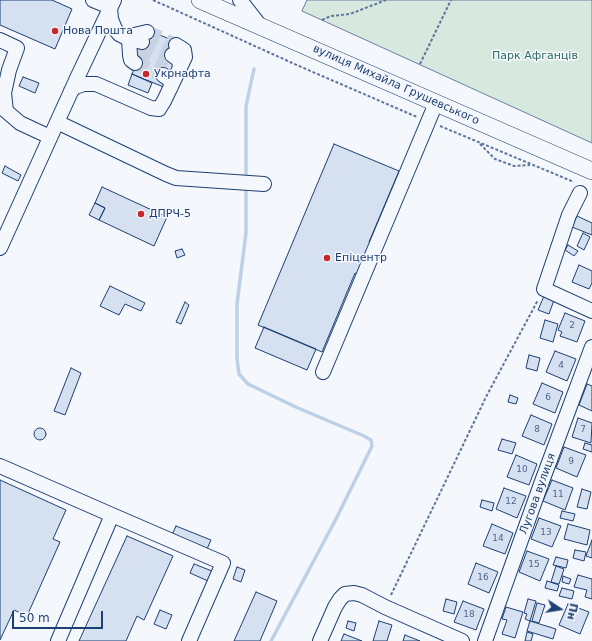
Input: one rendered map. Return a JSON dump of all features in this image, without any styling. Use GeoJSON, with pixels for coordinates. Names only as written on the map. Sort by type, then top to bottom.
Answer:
{"type":"FeatureCollection","features":[{"type":"Feature","properties":{"kind":"main road","name":"вулиця Михайла Грушевського"},"geometry":{"type":"LineString","coordinates":[[200,0],[592,171]]}},
{"type":"Feature","properties":{"kind":"street"},"geometry":{"type":"LineString","coordinates":[[93,0],[112,4]]}},
{"type":"Feature","properties":{"kind":"street"},"geometry":{"type":"LineString","coordinates":[[240,0],[261,27]]}},
{"type":"Feature","properties":{"kind":"street"},"geometry":{"type":"LineString","coordinates":[[0,248],[86,57],[112,4]]}},
{"type":"Feature","properties":{"kind":"street"},"geometry":{"type":"LineString","coordinates":[[94,41],[98,37],[108,34],[135,44],[115,29],[111,19],[112,4]]}},
{"type":"Feature","properties":{"kind":"street"},"geometry":{"type":"LineString","coordinates":[[0,40],[17,48],[9,70],[4,94],[3,110],[20,123],[50,137]]}},
{"type":"Feature","properties":{"kind":"street"},"geometry":{"type":"LineString","coordinates":[[86,57],[87,70],[91,79],[96,84]]}},
{"type":"Feature","properties":{"kind":"street"},"geometry":{"type":"LineString","coordinates":[[71,91],[75,87],[84,84],[96,84],[158,109],[162,106],[172,68]]}},
{"type":"Feature","properties":{"kind":"street"},"geometry":{"type":"LineString","coordinates":[[323,372],[436,103]]}},
{"type":"Feature","properties":{"kind":"street"},"geometry":{"type":"LineString","coordinates":[[57,122],[176,178],[264,184]]}},
{"type":"Feature","properties":{"kind":"street"},"geometry":{"type":"LineString","coordinates":[[578,188],[544,289],[592,311]]}},
{"type":"Feature","properties":{"kind":"street"},"geometry":{"type":"LineString","coordinates":[[0,229],[14,218]]}},
{"type":"Feature","properties":{"kind":"street","name":"Лугова вулиця"},"geometry":{"type":"LineString","coordinates":[[485,641],[592,347]]}},
{"type":"Feature","properties":{"kind":"street"},"geometry":{"type":"LineString","coordinates":[[0,466],[223,563],[189,641]]}},
{"type":"Feature","properties":{"kind":"street"},"geometry":{"type":"LineString","coordinates":[[58,641],[112,515]]}},
{"type":"Feature","properties":{"kind":"street"},"geometry":{"type":"LineString","coordinates":[[320,641],[334,607],[346,594],[354,593],[362,595],[385,607],[462,641]]}},
{"type":"Feature","properties":{"kind":"path"},"geometry":{"type":"LineString","coordinates":[[153,0],[299,66],[532,165],[578,188]]}},
{"type":"Feature","properties":{"kind":"path"},"geometry":{"type":"LineString","coordinates":[[322,20],[330,16],[350,14],[386,0]]}},
{"type":"Feature","properties":{"kind":"path"},"geometry":{"type":"LineString","coordinates":[[420,64],[451,0]]}},
{"type":"Feature","properties":{"kind":"path"},"geometry":{"type":"LineString","coordinates":[[479,143],[495,158],[514,166],[532,165]]}},
{"type":"Feature","properties":{"kind":"path"},"geometry":{"type":"LineString","coordinates":[[385,607],[487,395],[544,289]]}},
{"type":"Feature","properties":{"kind":"green space","name":"Парк Афганців"},"geometry":{"type":"Polygon","coordinates":[[[307,0],[592,0],[592,143],[302,11],[307,0]]]}},
{"type":"Feature","properties":{"kind":"building"},"geometry":{"type":"Polygon","coordinates":[[[0,0],[52,0],[72,9],[55,49],[0,25],[0,0]]]}},
{"type":"Feature","properties":{"kind":"building"},"geometry":{"type":"Polygon","coordinates":[[[150,31],[184,45],[166,88],[132,74],[150,31]]]}},
{"type":"Feature","properties":{"kind":"building"},"geometry":{"type":"Polygon","coordinates":[[[132,74],[152,83],[148,93],[128,85],[132,74]]]}},
{"type":"Feature","properties":{"kind":"building"},"geometry":{"type":"Polygon","coordinates":[[[23,77],[39,83],[35,93],[19,86],[23,77]]]}},
{"type":"Feature","properties":{"kind":"building","name":"Епіцентр"},"geometry":{"type":"Polygon","coordinates":[[[334,144],[399,171],[369,242],[373,243],[360,275],[355,273],[322,352],[258,325],[334,144]]]}},
{"type":"Feature","properties":{"kind":"building"},"geometry":{"type":"Polygon","coordinates":[[[5,166],[21,175],[18,181],[2,173],[5,166]]]}},
{"type":"Feature","properties":{"kind":"building"},"geometry":{"type":"Polygon","coordinates":[[[102,187],[167,217],[154,246],[99,220],[105,208],[95,203],[102,187]]]}},
{"type":"Feature","properties":{"kind":"building"},"geometry":{"type":"Polygon","coordinates":[[[95,203],[105,208],[99,220],[89,215],[95,203]]]}},
{"type":"Feature","properties":{"kind":"building"},"geometry":{"type":"Polygon","coordinates":[[[577,216],[592,223],[592,235],[572,227],[577,216]]]}},
{"type":"Feature","properties":{"kind":"building"},"geometry":{"type":"Polygon","coordinates":[[[583,233],[590,237],[584,250],[577,246],[583,233]]]}},
{"type":"Feature","properties":{"kind":"building"},"geometry":{"type":"Polygon","coordinates":[[[568,245],[578,251],[574,256],[565,250],[568,245]]]}},
{"type":"Feature","properties":{"kind":"building"},"geometry":{"type":"Polygon","coordinates":[[[182,249],[185,255],[177,258],[175,251],[182,249]]]}},
{"type":"Feature","properties":{"kind":"building"},"geometry":{"type":"Polygon","coordinates":[[[579,265],[592,271],[592,283],[589,289],[572,282],[579,265]]]}},
{"type":"Feature","properties":{"kind":"building"},"geometry":{"type":"Polygon","coordinates":[[[110,286],[145,303],[141,311],[125,304],[119,315],[100,306],[110,286]]]}},
{"type":"Feature","properties":{"kind":"building"},"geometry":{"type":"Polygon","coordinates":[[[544,296],[554,300],[549,314],[538,310],[544,296]]]}},
{"type":"Feature","properties":{"kind":"building"},"geometry":{"type":"Polygon","coordinates":[[[185,302],[189,305],[181,324],[176,322],[185,302]]]}},
{"type":"Feature","properties":{"kind":"building"},"geometry":{"type":"Polygon","coordinates":[[[565,313],[585,321],[577,342],[560,336],[562,332],[558,330],[565,313]]]}},
{"type":"Feature","properties":{"kind":"building"},"geometry":{"type":"Polygon","coordinates":[[[545,320],[558,324],[553,342],[540,338],[545,320]]]}},
{"type":"Feature","properties":{"kind":"building"},"geometry":{"type":"Polygon","coordinates":[[[264,327],[316,349],[307,370],[255,348],[264,327]]]}},
{"type":"Feature","properties":{"kind":"building"},"geometry":{"type":"Polygon","coordinates":[[[555,351],[576,359],[567,381],[546,372],[555,351]]]}},
{"type":"Feature","properties":{"kind":"building"},"geometry":{"type":"Polygon","coordinates":[[[529,355],[540,358],[537,371],[526,368],[529,355]]]}},
{"type":"Feature","properties":{"kind":"building"},"geometry":{"type":"Polygon","coordinates":[[[71,368],[81,373],[65,415],[54,411],[71,368]]]}},
{"type":"Feature","properties":{"kind":"building"},"geometry":{"type":"Polygon","coordinates":[[[542,383],[563,392],[555,413],[533,404],[542,383]]]}},
{"type":"Feature","properties":{"kind":"building"},"geometry":{"type":"Polygon","coordinates":[[[587,384],[592,386],[592,411],[579,405],[587,384]]]}},
{"type":"Feature","properties":{"kind":"building"},"geometry":{"type":"Polygon","coordinates":[[[510,395],[518,398],[516,404],[508,402],[510,395]]]}},
{"type":"Feature","properties":{"kind":"building"},"geometry":{"type":"Polygon","coordinates":[[[531,415],[552,424],[544,445],[522,436],[531,415]]]}},
{"type":"Feature","properties":{"kind":"building"},"geometry":{"type":"Polygon","coordinates":[[[578,418],[592,423],[591,443],[572,437],[578,418]]]}},
{"type":"Feature","properties":{"kind":"building"},"geometry":{"type":"Polygon","coordinates":[[[38,428],[42,428],[46,434],[42,440],[38,440],[34,436],[34,432],[38,428]]]}},
{"type":"Feature","properties":{"kind":"building"},"geometry":{"type":"Polygon","coordinates":[[[502,439],[516,443],[512,454],[498,450],[502,439]]]}},
{"type":"Feature","properties":{"kind":"building"},"geometry":{"type":"Polygon","coordinates":[[[585,443],[592,445],[592,452],[583,449],[585,443]]]}},
{"type":"Feature","properties":{"kind":"building"},"geometry":{"type":"Polygon","coordinates":[[[564,447],[586,455],[577,477],[556,468],[564,447]]]}},
{"type":"Feature","properties":{"kind":"building"},"geometry":{"type":"Polygon","coordinates":[[[516,455],[537,464],[529,485],[507,477],[516,455]]]}},
{"type":"Feature","properties":{"kind":"building"},"geometry":{"type":"Polygon","coordinates":[[[0,480],[66,510],[53,539],[60,542],[27,616],[14,610],[0,640],[0,480]]]}},
{"type":"Feature","properties":{"kind":"building"},"geometry":{"type":"Polygon","coordinates":[[[552,480],[573,488],[565,510],[543,501],[552,480]]]}},
{"type":"Feature","properties":{"kind":"building"},"geometry":{"type":"Polygon","coordinates":[[[504,488],[526,496],[517,518],[496,509],[504,488]]]}},
{"type":"Feature","properties":{"kind":"building"},"geometry":{"type":"Polygon","coordinates":[[[582,489],[591,492],[587,509],[577,507],[582,489]]]}},
{"type":"Feature","properties":{"kind":"building"},"geometry":{"type":"Polygon","coordinates":[[[482,500],[494,503],[492,511],[480,507],[482,500]]]}},
{"type":"Feature","properties":{"kind":"building"},"geometry":{"type":"Polygon","coordinates":[[[562,511],[575,514],[573,521],[560,518],[562,511]]]}},
{"type":"Feature","properties":{"kind":"building"},"geometry":{"type":"Polygon","coordinates":[[[539,518],[561,526],[552,547],[531,539],[539,518]]]}},
{"type":"Feature","properties":{"kind":"building"},"geometry":{"type":"Polygon","coordinates":[[[492,524],[513,533],[505,554],[483,546],[492,524]]]}},
{"type":"Feature","properties":{"kind":"building"},"geometry":{"type":"Polygon","coordinates":[[[568,524],[590,530],[587,545],[564,539],[568,524]]]}},
{"type":"Feature","properties":{"kind":"building"},"geometry":{"type":"Polygon","coordinates":[[[176,526],[211,540],[207,549],[172,535],[176,526]]]}},
{"type":"Feature","properties":{"kind":"building"},"geometry":{"type":"Polygon","coordinates":[[[127,536],[173,556],[144,620],[137,616],[126,641],[79,641],[127,536]]]}},
{"type":"Feature","properties":{"kind":"building"},"geometry":{"type":"Polygon","coordinates":[[[592,540],[592,558],[586,556],[592,540]]]}},
{"type":"Feature","properties":{"kind":"building"},"geometry":{"type":"Polygon","coordinates":[[[575,550],[586,552],[584,561],[573,558],[575,550]]]}},
{"type":"Feature","properties":{"kind":"building"},"geometry":{"type":"Polygon","coordinates":[[[527,551],[549,559],[540,581],[519,572],[527,551]]]}},
{"type":"Feature","properties":{"kind":"building"},"geometry":{"type":"Polygon","coordinates":[[[556,557],[568,560],[566,568],[553,565],[556,557]]]}},
{"type":"Feature","properties":{"kind":"building"},"geometry":{"type":"Polygon","coordinates":[[[476,563],[498,572],[489,593],[468,584],[476,563]]]}},
{"type":"Feature","properties":{"kind":"building"},"geometry":{"type":"Polygon","coordinates":[[[194,564],[212,571],[208,581],[190,573],[194,564]]]}},
{"type":"Feature","properties":{"kind":"building"},"geometry":{"type":"Polygon","coordinates":[[[556,566],[564,569],[559,584],[551,582],[556,566]]]}},
{"type":"Feature","properties":{"kind":"building"},"geometry":{"type":"Polygon","coordinates":[[[237,567],[245,570],[241,582],[233,579],[237,567]]]}},
{"type":"Feature","properties":{"kind":"building"},"geometry":{"type":"Polygon","coordinates":[[[578,575],[592,579],[592,599],[585,597],[587,590],[574,587],[578,575]]]}},
{"type":"Feature","properties":{"kind":"building"},"geometry":{"type":"Polygon","coordinates":[[[563,576],[571,579],[569,584],[562,582],[563,576]]]}},
{"type":"Feature","properties":{"kind":"building"},"geometry":{"type":"Polygon","coordinates":[[[547,581],[559,585],[557,591],[545,588],[547,581]]]}},
{"type":"Feature","properties":{"kind":"building"},"geometry":{"type":"Polygon","coordinates":[[[562,588],[574,591],[572,599],[559,596],[562,588]]]}},
{"type":"Feature","properties":{"kind":"building"},"geometry":{"type":"Polygon","coordinates":[[[256,592],[277,601],[260,641],[234,641],[256,592]]]}},
{"type":"Feature","properties":{"kind":"building"},"geometry":{"type":"Polygon","coordinates":[[[446,599],[457,602],[454,614],[443,611],[446,599]]]}},
{"type":"Feature","properties":{"kind":"building"},"geometry":{"type":"Polygon","coordinates":[[[528,599],[536,601],[530,621],[525,619],[527,614],[524,613],[528,599]]]}},
{"type":"Feature","properties":{"kind":"building"},"geometry":{"type":"Polygon","coordinates":[[[463,601],[484,609],[476,630],[454,622],[463,601]]]}},
{"type":"Feature","properties":{"kind":"building"},"geometry":{"type":"Polygon","coordinates":[[[537,603],[545,605],[539,623],[532,621],[537,603]]]}},
{"type":"Feature","properties":{"kind":"building"},"geometry":{"type":"Polygon","coordinates":[[[568,604],[589,612],[580,634],[559,625],[568,604]]]}},
{"type":"Feature","properties":{"kind":"building"},"geometry":{"type":"Polygon","coordinates":[[[506,607],[523,612],[515,638],[502,634],[507,620],[502,619],[506,607]]]}},
{"type":"Feature","properties":{"kind":"building"},"geometry":{"type":"Polygon","coordinates":[[[160,610],[172,615],[166,629],[154,624],[160,610]]]}},
{"type":"Feature","properties":{"kind":"building"},"geometry":{"type":"Polygon","coordinates":[[[348,621],[356,623],[354,631],[346,628],[348,621]]]}},
{"type":"Feature","properties":{"kind":"building"},"geometry":{"type":"Polygon","coordinates":[[[379,621],[392,625],[387,641],[373,641],[379,621]]]}},
{"type":"Feature","properties":{"kind":"building"},"geometry":{"type":"Polygon","coordinates":[[[530,621],[556,629],[553,639],[527,631],[530,621]]]}},
{"type":"Feature","properties":{"kind":"building"},"geometry":{"type":"Polygon","coordinates":[[[527,632],[533,634],[531,641],[525,641],[527,632]]]}},
{"type":"Feature","properties":{"kind":"building"},"geometry":{"type":"Polygon","coordinates":[[[344,634],[362,641],[341,641],[344,634]]]}},
{"type":"Feature","properties":{"kind":"building"},"geometry":{"type":"Polygon","coordinates":[[[405,635],[420,641],[403,641],[405,635]]]}},
{"type":"Feature","properties":{"kind":"waterway"},"geometry":{"type":"LineString","coordinates":[[246,179],[246,106],[254,69]]}},
{"type":"Feature","properties":{"kind":"waterway"},"geometry":{"type":"LineString","coordinates":[[246,187],[246,233],[237,304],[237,359],[239,374],[248,384],[298,408],[364,436],[371,440],[372,446],[336,519],[271,641]]}},
{"type":"Feature","properties":{"kind":"tunnel"},"geometry":{"type":"LineString","coordinates":[[147,32],[176,45]]}},
{"type":"Feature","properties":{"kind":"tunnel"},"geometry":{"type":"LineString","coordinates":[[142,42],[172,55]]}},
{"type":"Feature","properties":{"kind":"tunnel"},"geometry":{"type":"LineString","coordinates":[[137,53],[167,66]]}},
{"type":"Feature","properties":{"kind":"tunnel"},"geometry":{"type":"LineString","coordinates":[[135,63],[163,75]]}},
{"type":"Feature","properties":{"kind":"place","name":"Нова Пошта"},"geometry":{"type":"Point","coordinates":[55,31]}},
{"type":"Feature","properties":{"kind":"place","name":"Укрнафта"},"geometry":{"type":"Point","coordinates":[146,74]}},
{"type":"Feature","properties":{"kind":"place","name":"ДПРЧ-5"},"geometry":{"type":"Point","coordinates":[141,214]}},
{"type":"Feature","properties":{"kind":"place","name":"Епіцентр"},"geometry":{"type":"Point","coordinates":[327,258]}}]}
